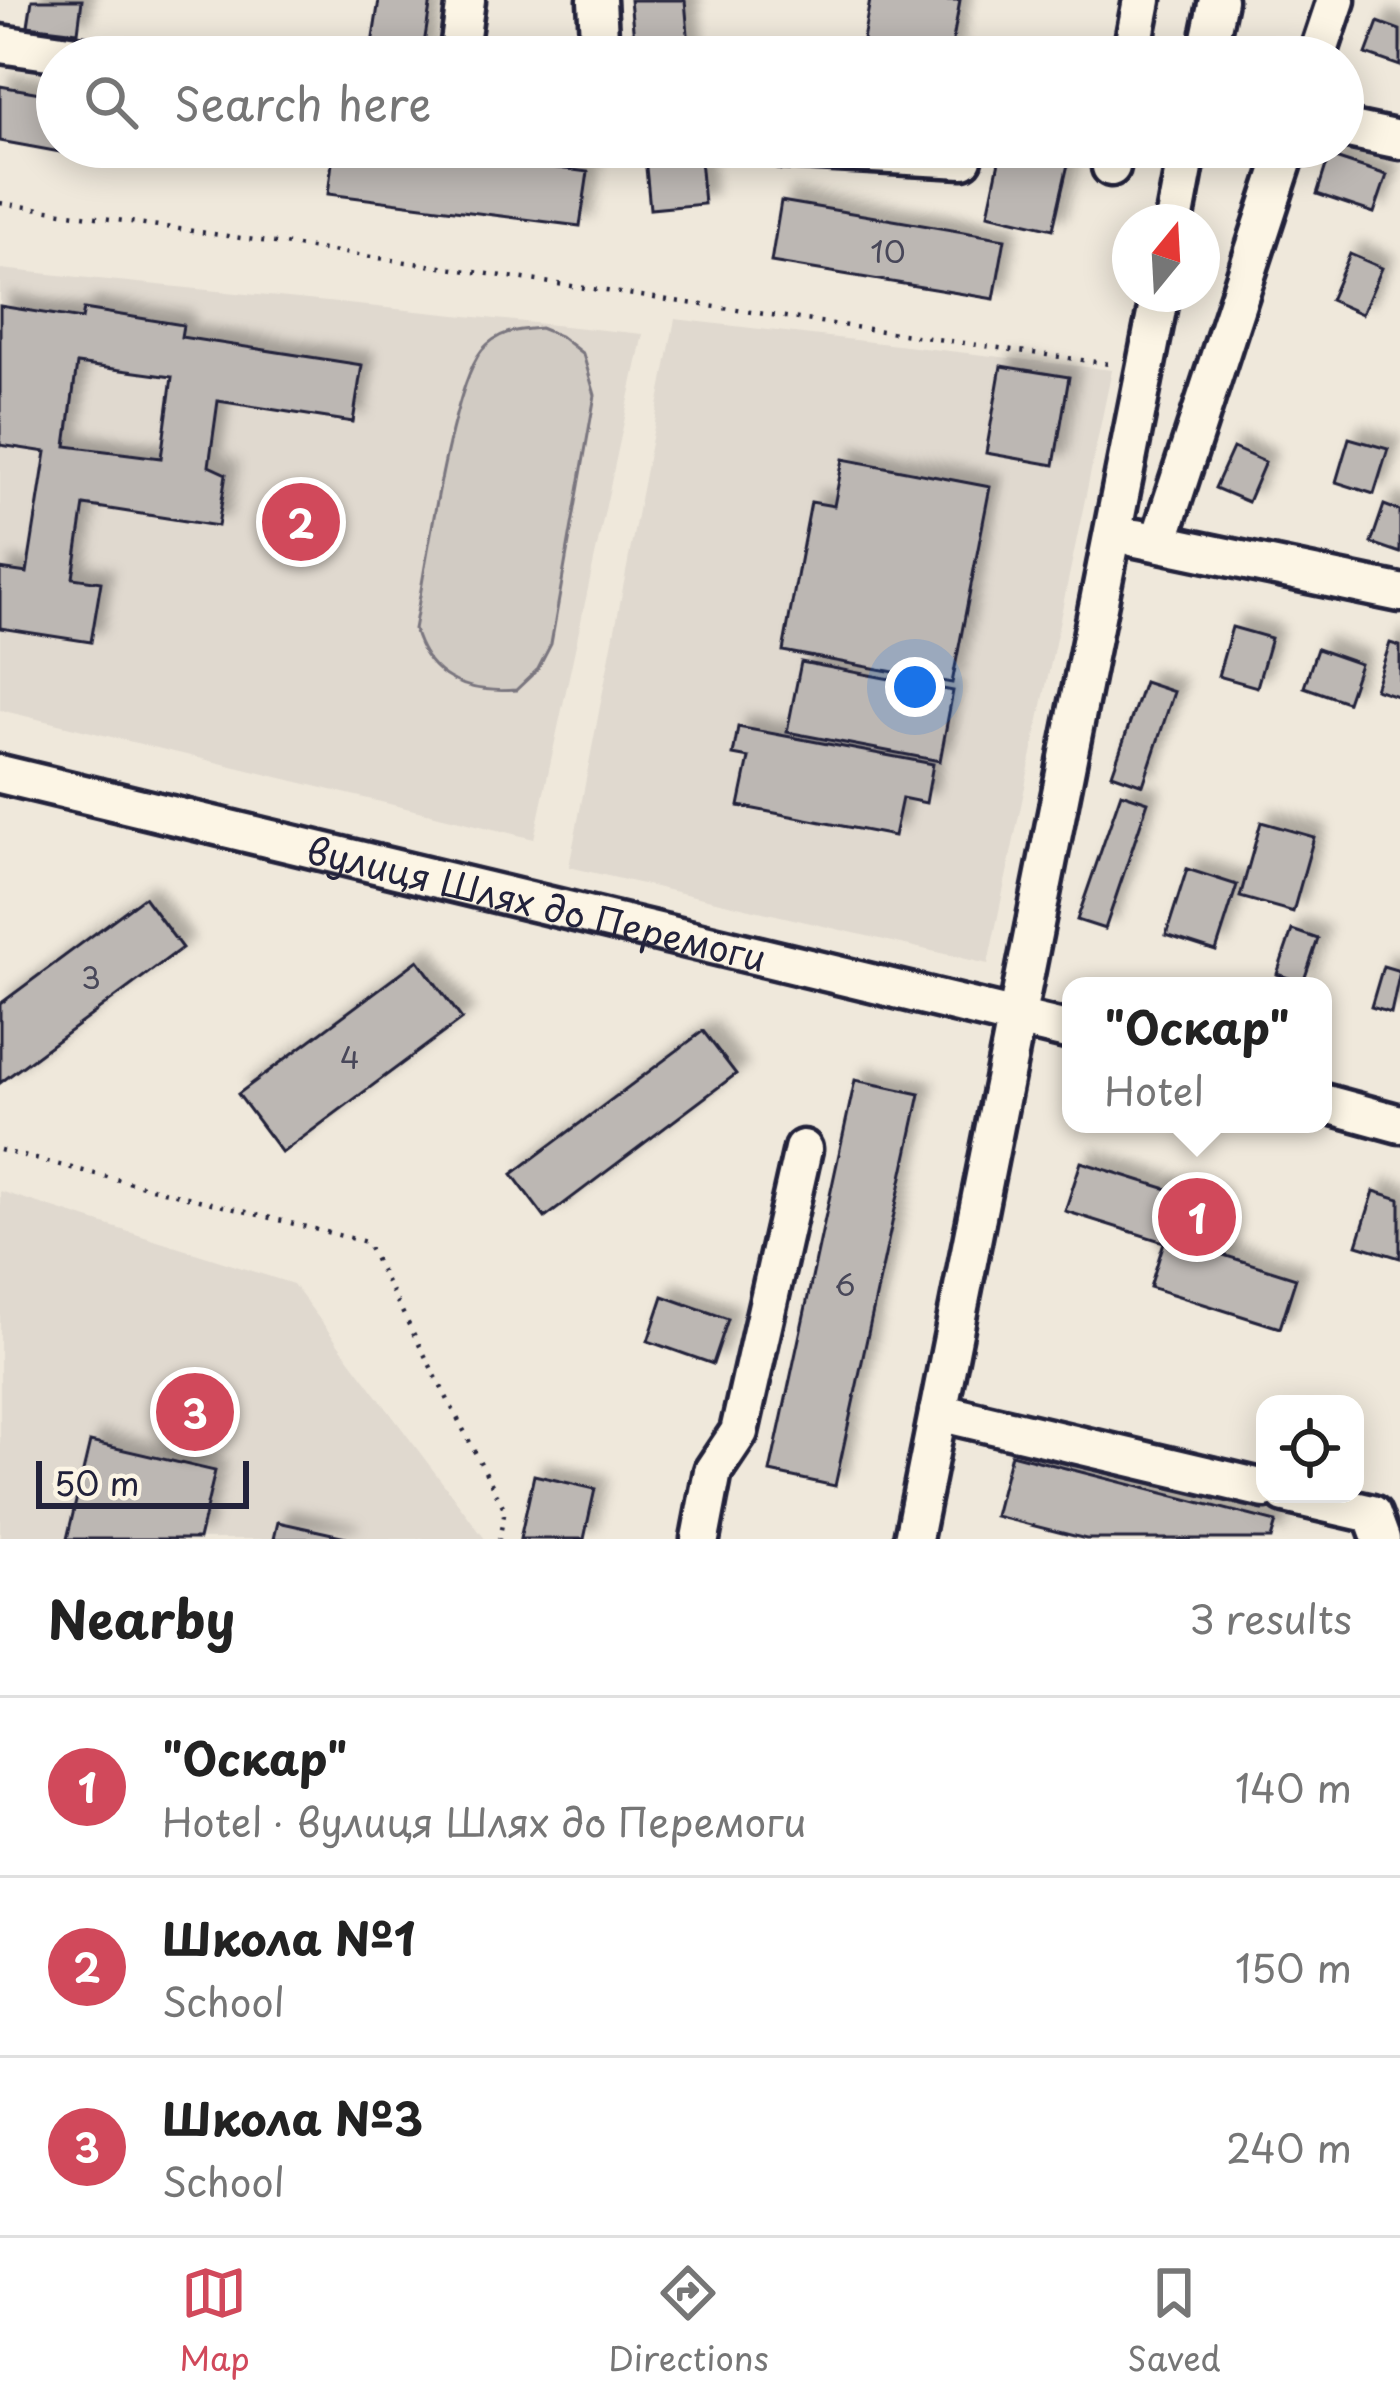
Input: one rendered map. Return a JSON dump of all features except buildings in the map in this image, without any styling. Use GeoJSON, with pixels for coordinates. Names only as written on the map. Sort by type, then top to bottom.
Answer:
{"type":"FeatureCollection","features":[{"type":"Feature","properties":{"kind":"street"},"geometry":{"type":"LineString","coordinates":[[461,36],[466,0]]}},
{"type":"Feature","properties":{"kind":"street"},"geometry":{"type":"LineString","coordinates":[[597,0],[599,36]]}},
{"type":"Feature","properties":{"kind":"street"},"geometry":{"type":"LineString","coordinates":[[1135,36],[1142,0]]}},
{"type":"Feature","properties":{"kind":"street"},"geometry":{"type":"LineString","coordinates":[[1210,36],[1218,0]]}},
{"type":"Feature","properties":{"kind":"street"},"geometry":{"type":"LineString","coordinates":[[1324,36],[1336,0]]}},
{"type":"Feature","properties":{"kind":"street"},"geometry":{"type":"LineString","coordinates":[[0,44],[36,49]]}},
{"type":"Feature","properties":{"kind":"street"},"geometry":{"type":"LineString","coordinates":[[1364,132],[1400,140]]}},
{"type":"Feature","properties":{"kind":"street"},"geometry":{"type":"LineString","coordinates":[[1178,204],[1185,168]]}},
{"type":"Feature","properties":{"kind":"street"},"geometry":{"type":"LineString","coordinates":[[1159,542],[1281,168]]}},
{"type":"Feature","properties":{"kind":"street"},"geometry":{"type":"LineString","coordinates":[[913,1539],[1157,312]]}},
{"type":"Feature","properties":{"kind":"street"},"geometry":{"type":"LineString","coordinates":[[1114,533],[1400,593]]}},
{"type":"Feature","properties":{"kind":"street","name":"вулиця Шлях до Перемоги"},"geometry":{"type":"LineString","coordinates":[[0,774],[1062,1028]]}},
{"type":"Feature","properties":{"kind":"street"},"geometry":{"type":"LineString","coordinates":[[1332,1105],[1400,1124]]}},
{"type":"Feature","properties":{"kind":"street"},"geometry":{"type":"LineString","coordinates":[[700,1539],[713,1471],[739,1432],[803,1149]]}},
{"type":"Feature","properties":{"kind":"street"},"geometry":{"type":"LineString","coordinates":[[938,1412],[1256,1487]]}},
{"type":"Feature","properties":{"kind":"street"},"geometry":{"type":"LineString","coordinates":[[1324,1503],[1372,1514],[1381,1539]]}},
{"type":"Feature","properties":{"kind":"path"},"geometry":{"type":"LineString","coordinates":[[0,203],[1146,369]]}},
{"type":"Feature","properties":{"kind":"path"},"geometry":{"type":"LineString","coordinates":[[0,1150],[366,1242],[505,1510],[499,1539]]}},
{"type":"Feature","properties":{"kind":"shaded area"},"geometry":{"type":"Polygon","coordinates":[[[0,269],[643,334],[534,839],[0,710],[0,269]]]}},
{"type":"Feature","properties":{"kind":"shaded area"},"geometry":{"type":"Polygon","coordinates":[[[675,319],[1112,370],[988,964],[569,867],[675,319]]]}},
{"type":"Feature","properties":{"kind":"shaded area"},"geometry":{"type":"Polygon","coordinates":[[[540,328],[583,354],[595,395],[551,644],[538,669],[516,690],[482,689],[440,671],[420,646],[414,629],[450,440],[471,370],[494,339],[540,328]]]}},
{"type":"Feature","properties":{"kind":"shaded area"},"geometry":{"type":"Polygon","coordinates":[[[0,1191],[293,1284],[485,1539],[0,1539],[0,1191]]]}},
{"type":"Feature","properties":{"kind":"place","name":"Школа №1"},"geometry":{"type":"Point","coordinates":[301,522]}},
{"type":"Feature","properties":{"kind":"place","name":"\"Оскар\""},"geometry":{"type":"Point","coordinates":[1197,1217]}},
{"type":"Feature","properties":{"kind":"place","name":"Школа №3"},"geometry":{"type":"Point","coordinates":[195,1412]}}]}
